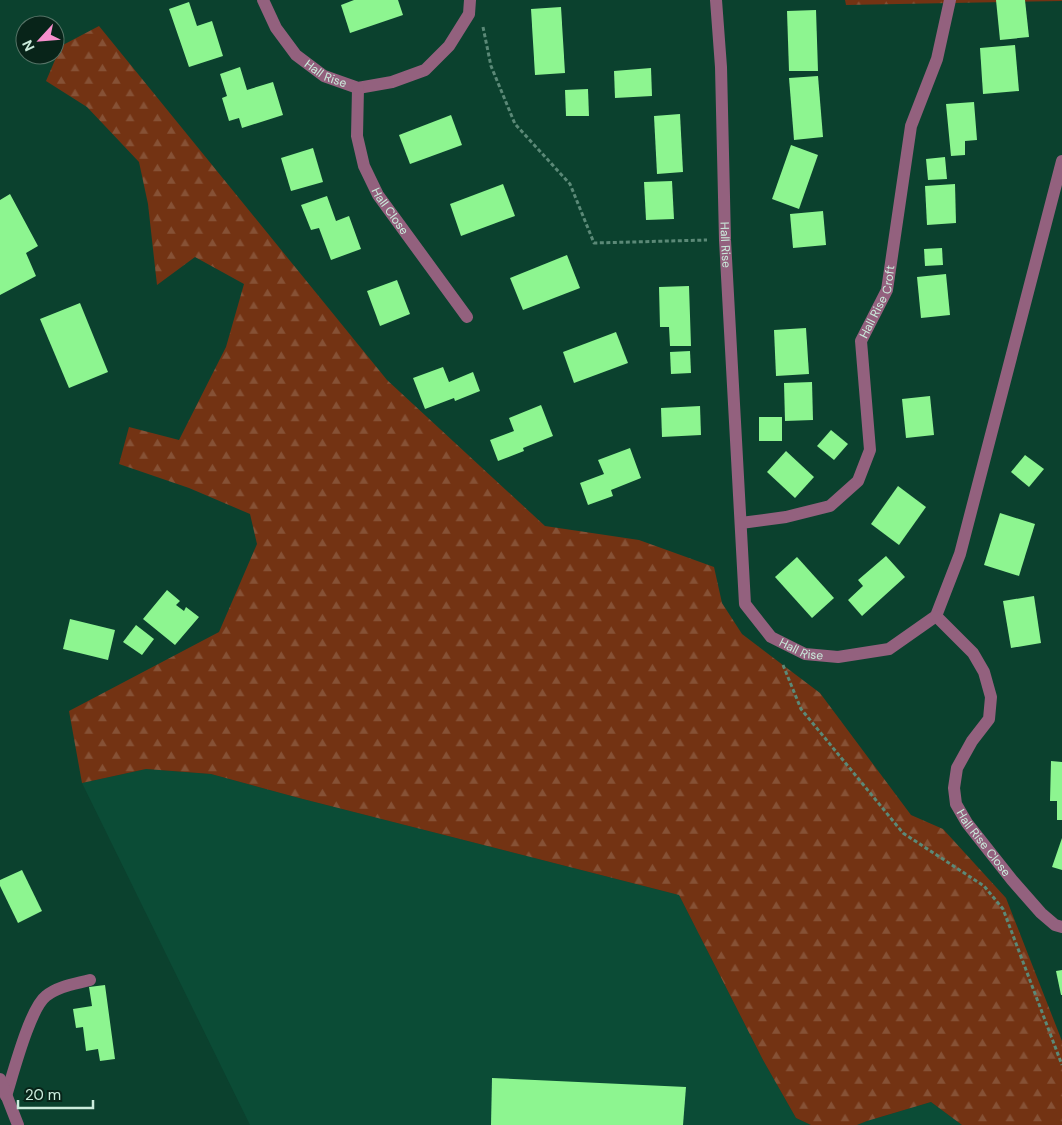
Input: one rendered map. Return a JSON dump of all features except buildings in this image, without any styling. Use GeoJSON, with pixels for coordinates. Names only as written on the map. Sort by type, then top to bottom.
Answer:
{"type":"FeatureCollection","features":[{"type":"Feature","properties":{"kind":"street","name":"Hall Rise"},"geometry":{"type":"LineString","coordinates":[[263,0],[276,28],[296,54],[324,76],[358,88],[392,82],[425,70],[449,46],[469,14],[470,0]]}},
{"type":"Feature","properties":{"kind":"street","name":"Hall Rise"},"geometry":{"type":"LineString","coordinates":[[716,0],[721,67],[725,240],[745,604],[771,637],[805,654],[838,657],[889,649],[936,616]]}},
{"type":"Feature","properties":{"kind":"street","name":"Hall Rise Croft"},"geometry":{"type":"LineString","coordinates":[[741,523],[786,516],[830,506],[858,481],[870,450],[861,341],[887,290],[911,126],[938,59],[950,0]]}},
{"type":"Feature","properties":{"kind":"street","name":"Hall Close"},"geometry":{"type":"LineString","coordinates":[[358,88],[357,136],[364,166],[378,195],[467,317]]}},
{"type":"Feature","properties":{"kind":"street"},"geometry":{"type":"LineString","coordinates":[[936,616],[960,554],[1062,161]]}},
{"type":"Feature","properties":{"kind":"street","name":"Hall Rise Close"},"geometry":{"type":"LineString","coordinates":[[936,616],[973,653],[984,672],[991,697],[990,719],[972,741],[957,768],[954,788],[956,804],[967,823],[1012,880],[1041,913],[1055,925],[1062,926]]}},
{"type":"Feature","properties":{"kind":"street"},"geometry":{"type":"LineString","coordinates":[[6,1096],[31,1019],[44,997],[57,989],[90,980]]}},
{"type":"Feature","properties":{"kind":"street"},"geometry":{"type":"LineString","coordinates":[[0,1079],[18,1125]]}},
{"type":"Feature","properties":{"kind":"path"},"geometry":{"type":"LineString","coordinates":[[482,19],[491,66],[515,124],[570,184],[594,243],[725,240]]}},
{"type":"Feature","properties":{"kind":"path"},"geometry":{"type":"LineString","coordinates":[[771,637],[801,709],[904,833],[984,886],[1004,909],[1062,1065]]}},
{"type":"Feature","properties":{"kind":"shaded area"},"geometry":{"type":"Polygon","coordinates":[[[146,769],[211,774],[679,895],[763,1060],[796,1118],[811,1125],[250,1125],[82,783],[146,769]]]}},
{"type":"Feature","properties":{"kind":"shaded area"},"geometry":{"type":"Polygon","coordinates":[[[931,1102],[962,1125],[857,1125],[867,1121],[931,1102]]]}},
{"type":"Feature","properties":{"kind":"green space"},"geometry":{"type":"Polygon","coordinates":[[[845,0],[1062,0],[1062,1],[846,5],[845,0]]]}},
{"type":"Feature","properties":{"kind":"green space"},"geometry":{"type":"Polygon","coordinates":[[[99,26],[387,380],[545,526],[639,540],[714,567],[722,603],[742,634],[820,693],[911,815],[943,829],[1006,898],[1062,1041],[1062,1125],[962,1125],[931,1102],[857,1125],[811,1125],[796,1118],[763,1060],[679,895],[211,774],[146,769],[82,783],[69,711],[219,632],[257,544],[250,514],[189,488],[119,464],[129,427],[179,440],[226,347],[244,284],[195,257],[157,285],[148,204],[139,162],[87,107],[46,81],[53,65],[65,65],[65,44],[99,26]]]}}]}
